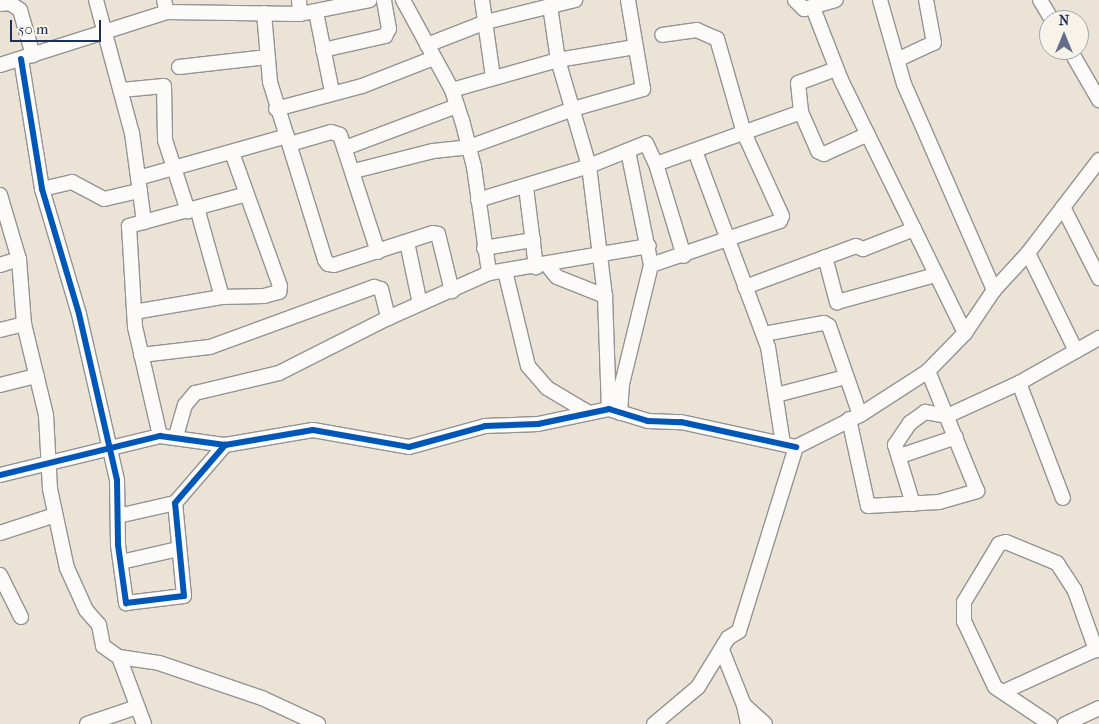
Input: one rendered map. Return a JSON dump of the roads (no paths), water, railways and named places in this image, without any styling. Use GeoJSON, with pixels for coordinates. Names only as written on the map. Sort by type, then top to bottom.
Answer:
{"type":"FeatureCollection","features":[{"type":"Feature","properties":{"kind":"street"},"geometry":{"type":"LineString","coordinates":[[96,0],[121,90],[139,184],[144,222]]}},
{"type":"Feature","properties":{"kind":"street"},"geometry":{"type":"LineString","coordinates":[[324,50],[385,36],[389,28],[384,0]]}},
{"type":"Feature","properties":{"kind":"street"},"geometry":{"type":"LineString","coordinates":[[403,0],[452,90],[469,146],[489,273]]}},
{"type":"Feature","properties":{"kind":"street"},"geometry":{"type":"LineString","coordinates":[[482,0],[493,77]]}},
{"type":"Feature","properties":{"kind":"street"},"geometry":{"type":"LineString","coordinates":[[354,171],[433,151],[469,146],[573,108],[643,90],[628,0]]}},
{"type":"Feature","properties":{"kind":"street"},"geometry":{"type":"LineString","coordinates":[[795,0],[800,8],[814,8],[836,0]]}},
{"type":"Feature","properties":{"kind":"street"},"geometry":{"type":"LineString","coordinates":[[880,0],[899,59],[904,84],[994,290]]}},
{"type":"Feature","properties":{"kind":"street"},"geometry":{"type":"LineString","coordinates":[[899,59],[934,43],[926,0]]}},
{"type":"Feature","properties":{"kind":"street"},"geometry":{"type":"LineString","coordinates":[[0,65],[103,30],[166,6],[264,13],[300,7],[316,12],[361,1]]}},
{"type":"Feature","properties":{"kind":"street"},"geometry":{"type":"LineString","coordinates":[[427,45],[486,22],[568,1]]}},
{"type":"Feature","properties":{"kind":"street"},"geometry":{"type":"LineString","coordinates":[[0,4],[10,3],[20,10],[42,189],[79,314],[108,448],[117,480],[121,562],[126,603],[182,598],[186,592],[178,549],[175,503]]}},
{"type":"Feature","properties":{"kind":"street"},"geometry":{"type":"LineString","coordinates":[[550,6],[558,60],[589,166],[604,296],[614,411]]}},
{"type":"Feature","properties":{"kind":"street"},"geometry":{"type":"LineString","coordinates":[[814,8],[836,69],[965,333]]}},
{"type":"Feature","properties":{"kind":"street"},"geometry":{"type":"LineString","coordinates":[[316,12],[332,92]]}},
{"type":"Feature","properties":{"kind":"street"},"geometry":{"type":"LineString","coordinates":[[264,13],[267,57],[276,108],[289,140],[328,264],[378,252],[438,234],[452,291]]}},
{"type":"Feature","properties":{"kind":"street"},"geometry":{"type":"LineString","coordinates":[[651,265],[684,256],[780,222],[782,216],[744,133],[718,39],[697,30],[662,35]]}},
{"type":"Feature","properties":{"kind":"street"},"geometry":{"type":"LineString","coordinates":[[452,90],[558,60],[635,48]]}},
{"type":"Feature","properties":{"kind":"street"},"geometry":{"type":"LineString","coordinates":[[180,67],[267,57]]}},
{"type":"Feature","properties":{"kind":"street"},"geometry":{"type":"LineString","coordinates":[[276,108],[332,92],[362,86],[434,58]]}},
{"type":"Feature","properties":{"kind":"street"},"geometry":{"type":"LineString","coordinates":[[1076,60],[1099,100]]}},
{"type":"Feature","properties":{"kind":"street"},"geometry":{"type":"LineString","coordinates":[[836,69],[800,81],[801,112],[820,153],[868,134]]}},
{"type":"Feature","properties":{"kind":"street"},"geometry":{"type":"LineString","coordinates":[[121,90],[164,86],[162,124],[173,168],[192,210],[222,297]]}},
{"type":"Feature","properties":{"kind":"street"},"geometry":{"type":"LineString","coordinates":[[345,148],[457,106]]}},
{"type":"Feature","properties":{"kind":"street"},"geometry":{"type":"LineString","coordinates":[[656,164],[801,112]]}},
{"type":"Feature","properties":{"kind":"street"},"geometry":{"type":"LineString","coordinates":[[42,189],[72,182],[104,198],[173,168],[289,140],[331,132],[340,135],[354,171],[378,252]]}},
{"type":"Feature","properties":{"kind":"street"},"geometry":{"type":"LineString","coordinates":[[478,200],[526,187],[648,144],[684,256]]}},
{"type":"Feature","properties":{"kind":"street"},"geometry":{"type":"LineString","coordinates":[[614,411],[651,265],[628,151]]}},
{"type":"Feature","properties":{"kind":"street"},"geometry":{"type":"LineString","coordinates":[[654,724],[698,687],[730,640],[790,445],[776,395],[764,334],[695,151]]}},
{"type":"Feature","properties":{"kind":"street"},"geometry":{"type":"LineString","coordinates":[[134,312],[222,297],[264,296],[280,289],[232,153]]}},
{"type":"Feature","properties":{"kind":"street"},"geometry":{"type":"LineString","coordinates":[[0,475],[49,461],[160,436],[176,436],[225,445],[313,430],[409,447],[485,426],[538,424],[589,413],[614,411],[648,421],[681,422],[790,445],[855,417],[928,371],[965,333],[994,290],[1028,253],[1099,160]]}},
{"type":"Feature","properties":{"kind":"street"},"geometry":{"type":"LineString","coordinates":[[526,187],[533,240],[542,266],[557,278],[604,296]]}},
{"type":"Feature","properties":{"kind":"street"},"geometry":{"type":"LineString","coordinates":[[160,436],[141,355],[134,312],[128,228],[247,194]]}},
{"type":"Feature","properties":{"kind":"street"},"geometry":{"type":"LineString","coordinates":[[0,195],[3,215],[19,259],[24,324],[48,429],[49,461],[55,515],[72,584],[102,638],[118,657],[144,724]]}},
{"type":"Feature","properties":{"kind":"street"},"geometry":{"type":"LineString","coordinates":[[1063,207],[1099,278]]}},
{"type":"Feature","properties":{"kind":"street"},"geometry":{"type":"LineString","coordinates":[[745,287],[856,246],[864,248],[914,229]]}},
{"type":"Feature","properties":{"kind":"street"},"geometry":{"type":"LineString","coordinates":[[484,248],[533,240]]}},
{"type":"Feature","properties":{"kind":"street"},"geometry":{"type":"LineString","coordinates":[[407,242],[420,304]]}},
{"type":"Feature","properties":{"kind":"street"},"geometry":{"type":"LineString","coordinates":[[176,436],[186,405],[195,393],[279,373],[388,318],[489,273],[600,257],[648,246]]}},
{"type":"Feature","properties":{"kind":"street"},"geometry":{"type":"LineString","coordinates":[[1028,253],[1076,351]]}},
{"type":"Feature","properties":{"kind":"street"},"geometry":{"type":"LineString","coordinates":[[825,257],[837,302],[936,275]]}},
{"type":"Feature","properties":{"kind":"street"},"geometry":{"type":"LineString","coordinates":[[0,265],[19,259]]}},
{"type":"Feature","properties":{"kind":"street"},"geometry":{"type":"LineString","coordinates":[[505,271],[528,366],[547,388],[589,413]]}},
{"type":"Feature","properties":{"kind":"street"},"geometry":{"type":"LineString","coordinates":[[141,355],[210,346],[374,287],[381,289],[388,318]]}},
{"type":"Feature","properties":{"kind":"street"},"geometry":{"type":"LineString","coordinates":[[0,330],[24,324]]}},
{"type":"Feature","properties":{"kind":"street"},"geometry":{"type":"LineString","coordinates":[[764,334],[827,324],[846,377],[855,417],[868,506],[946,501],[977,491],[928,371]]}},
{"type":"Feature","properties":{"kind":"street"},"geometry":{"type":"LineString","coordinates":[[913,504],[900,456],[895,445],[910,423],[925,412],[947,416],[1019,383],[1099,338]]}},
{"type":"Feature","properties":{"kind":"street"},"geometry":{"type":"LineString","coordinates":[[0,385],[37,376]]}},
{"type":"Feature","properties":{"kind":"street"},"geometry":{"type":"LineString","coordinates":[[776,395],[846,377]]}},
{"type":"Feature","properties":{"kind":"street"},"geometry":{"type":"LineString","coordinates":[[1019,383],[1063,498]]}},
{"type":"Feature","properties":{"kind":"street"},"geometry":{"type":"LineString","coordinates":[[900,456],[956,437]]}},
{"type":"Feature","properties":{"kind":"street"},"geometry":{"type":"LineString","coordinates":[[118,516],[175,503],[225,445]]}},
{"type":"Feature","properties":{"kind":"street"},"geometry":{"type":"LineString","coordinates":[[0,533],[55,515]]}},
{"type":"Feature","properties":{"kind":"street"},"geometry":{"type":"LineString","coordinates":[[1003,692],[1098,649],[1075,591],[1057,563],[1001,542],[964,602],[962,613],[990,679],[1003,692],[1050,724]]}},
{"type":"Feature","properties":{"kind":"street"},"geometry":{"type":"LineString","coordinates":[[121,562],[178,549]]}},
{"type":"Feature","properties":{"kind":"street"},"geometry":{"type":"LineString","coordinates":[[0,574],[20,617]]}},
{"type":"Feature","properties":{"kind":"street"},"geometry":{"type":"LineString","coordinates":[[730,640],[748,724]]}},
{"type":"Feature","properties":{"kind":"street"},"geometry":{"type":"LineString","coordinates":[[118,657],[159,664],[206,679],[262,698],[318,724]]}},
{"type":"Feature","properties":{"kind":"street"},"geometry":{"type":"LineString","coordinates":[[744,706],[766,724]]}},
{"type":"Feature","properties":{"kind":"street"},"geometry":{"type":"LineString","coordinates":[[87,724],[137,707]]}},
{"type":"Feature","properties":{"kind":"street"},"geometry":{"type":"LineString","coordinates":[[1066,724],[1099,708]]}}]}
